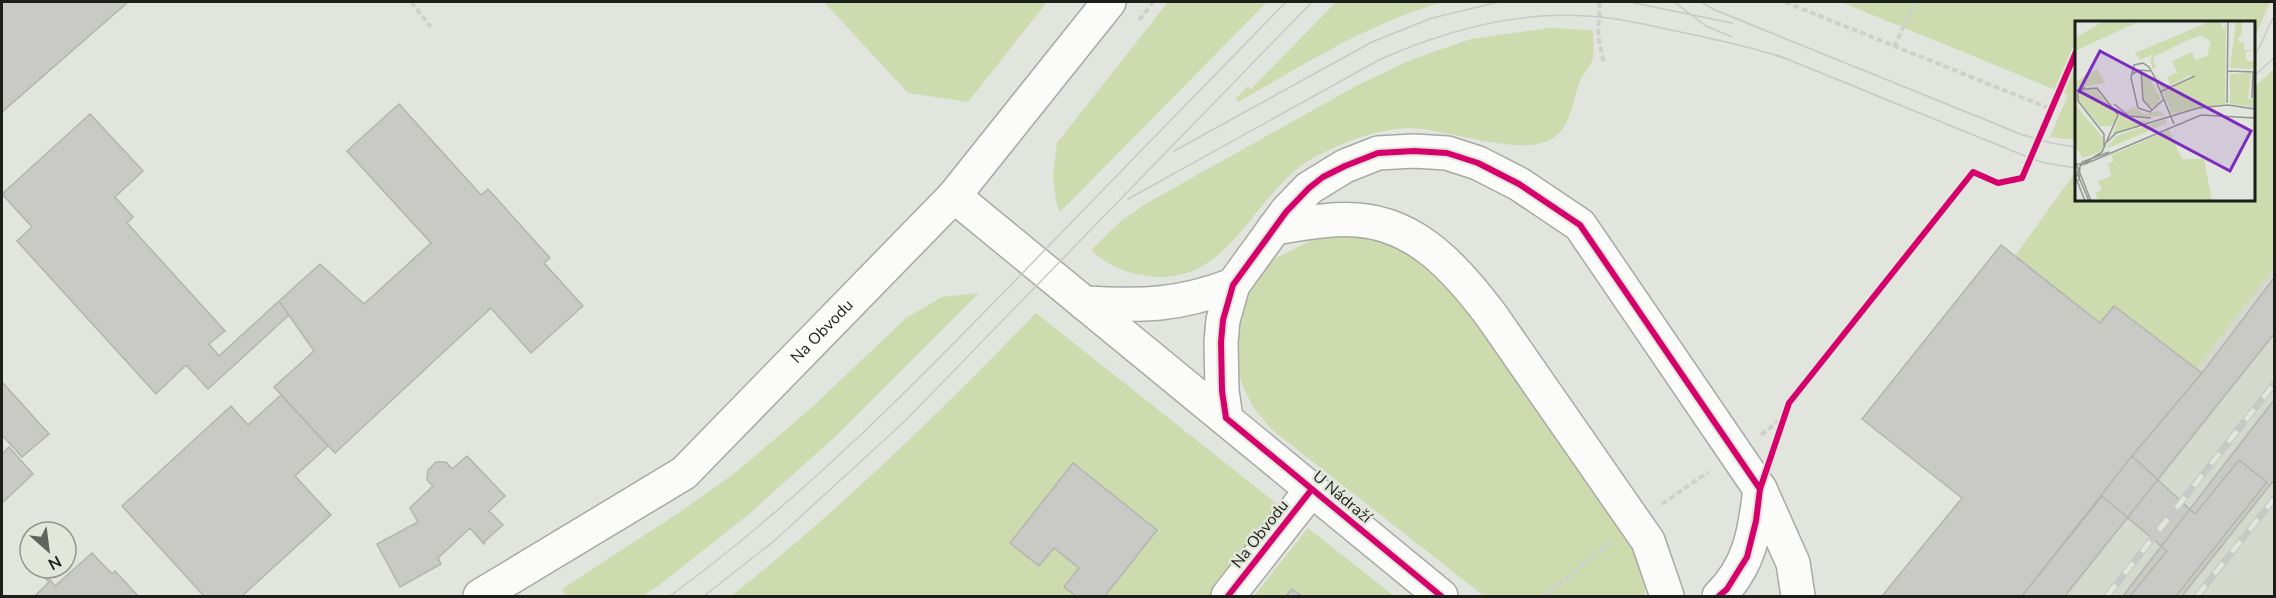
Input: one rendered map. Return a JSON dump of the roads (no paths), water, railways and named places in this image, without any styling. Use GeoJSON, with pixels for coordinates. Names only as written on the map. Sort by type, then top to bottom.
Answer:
{"type":"FeatureCollection","features":[{"type":"Feature","properties":{"kind":"street","name":"Na Obvodu"},"geometry":{"type":"LineString","coordinates":[[480,597],[684,473],[954,196],[1109,2]]}},
{"type":"Feature","properties":{"kind":"street"},"geometry":{"type":"LineString","coordinates":[[1226,418],[1222,391],[1223,320],[1233,285],[1274,228],[1309,188],[1323,177],[1345,166],[1378,153],[1414,151],[1447,153],[1478,163],[1519,184],[1580,225],[1760,489],[1792,563],[1798,597]]}},
{"type":"Feature","properties":{"kind":"street","name":"U Nádraží"},"geometry":{"type":"LineString","coordinates":[[954,196],[1441,597]]}},
{"type":"Feature","properties":{"kind":"street"},"geometry":{"type":"LineString","coordinates":[[1274,228],[1329,221],[1356,220],[1382,223],[1413,237],[1441,256],[1468,284],[1491,315],[1648,541],[1667,597]]}},
{"type":"Feature","properties":{"kind":"street"},"geometry":{"type":"LineString","coordinates":[[1084,303],[1163,304],[1188,300],[1233,285]]}},
{"type":"Feature","properties":{"kind":"street","name":"Na Obvodu"},"geometry":{"type":"LineString","coordinates":[[1228,597],[1312,489]]}},
{"type":"Feature","properties":{"kind":"street"},"geometry":{"type":"LineString","coordinates":[[1719,597],[1747,557],[1756,521],[1760,489]]}},
{"type":"Feature","properties":{"kind":"tram line"},"geometry":{"type":"LineString","coordinates":[[670,596],[768,518],[905,392],[1286,2]]}},
{"type":"Feature","properties":{"kind":"tram line"},"geometry":{"type":"LineString","coordinates":[[704,596],[774,541],[906,420],[1312,2]]}},
{"type":"Feature","properties":{"kind":"tram line"},"geometry":{"type":"LineString","coordinates":[[1174,151],[1372,42],[1432,18],[1499,2]]}},
{"type":"Feature","properties":{"kind":"tram line"},"geometry":{"type":"LineString","coordinates":[[1629,2],[1732,23]]}},
{"type":"Feature","properties":{"kind":"tram line"},"geometry":{"type":"LineString","coordinates":[[1674,2],[1706,26],[1732,37]]}},
{"type":"Feature","properties":{"kind":"tram line"},"geometry":{"type":"LineString","coordinates":[[1701,2],[1715,10],[2023,135],[2075,147]]}},
{"type":"Feature","properties":{"kind":"tram line"},"geometry":{"type":"LineString","coordinates":[[1128,199],[1379,60],[1432,39],[1487,24],[1543,16],[1600,17],[1725,42],[1783,58]]}},
{"type":"Feature","properties":{"kind":"tram line"},"geometry":{"type":"LineString","coordinates":[[2255,56],[2274,16]]}},
{"type":"Feature","properties":{"kind":"tram line"},"geometry":{"type":"LineString","coordinates":[[1777,55],[2030,158],[2075,168]]}},
{"type":"Feature","properties":{"kind":"tram line"},"geometry":{"type":"LineString","coordinates":[[2255,75],[2274,58]]}},
{"type":"Feature","properties":{"kind":"railway"},"geometry":{"type":"LineString","coordinates":[[2107,596],[2274,384]]}},
{"type":"Feature","properties":{"kind":"railway"},"geometry":{"type":"LineString","coordinates":[[2197,596],[2274,499]]}}]}
